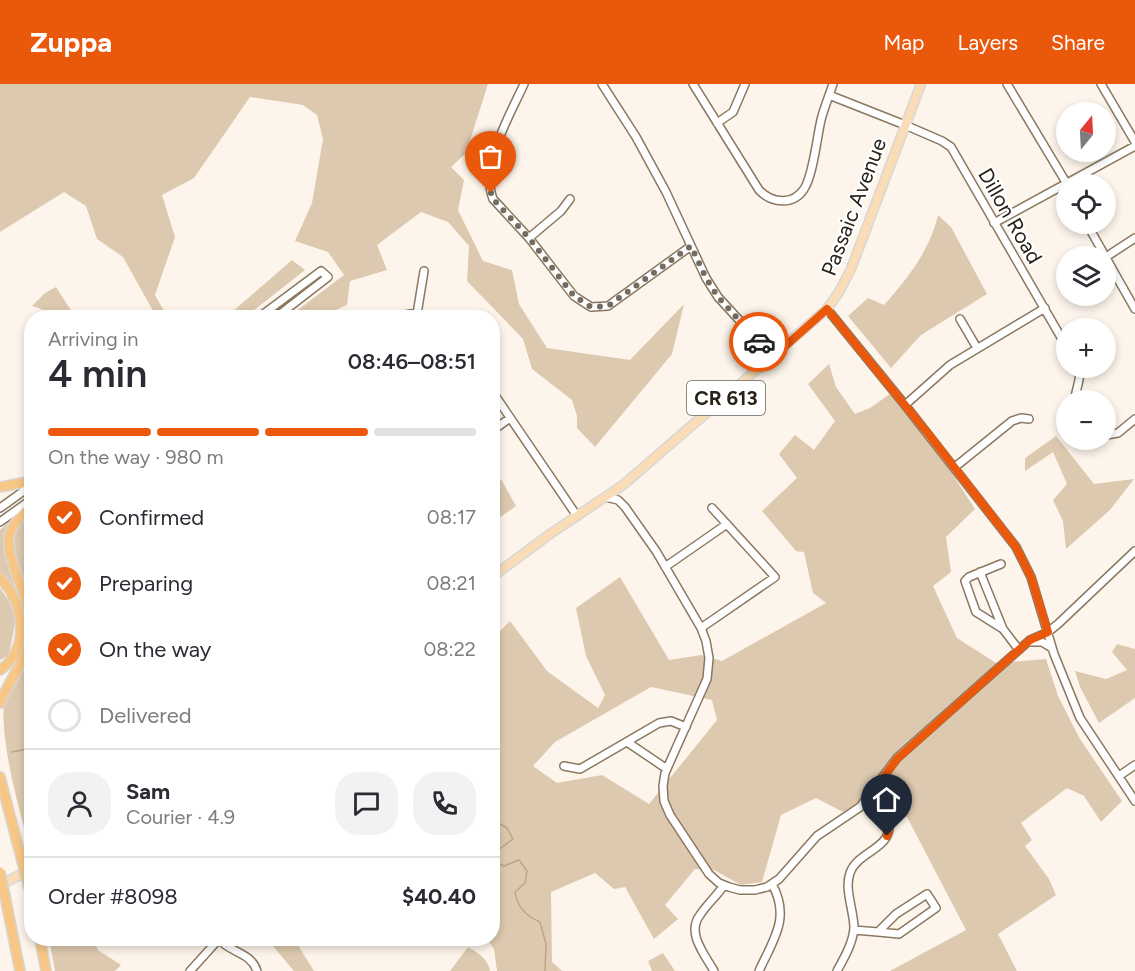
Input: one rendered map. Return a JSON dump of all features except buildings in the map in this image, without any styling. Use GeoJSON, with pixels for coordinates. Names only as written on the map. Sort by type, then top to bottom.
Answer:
{"type":"FeatureCollection","features":[{"type":"Feature","properties":{"kind":"highway"},"geometry":{"type":"LineString","coordinates":[[0,487],[24,484]]}},
{"type":"Feature","properties":{"kind":"highway"},"geometry":{"type":"LineString","coordinates":[[24,514],[12,528],[9,546],[24,594]]}},
{"type":"Feature","properties":{"kind":"highway"},"geometry":{"type":"LineString","coordinates":[[0,578],[16,599],[21,626],[15,651],[8,663],[0,670]]}},
{"type":"Feature","properties":{"kind":"highway"},"geometry":{"type":"LineString","coordinates":[[0,703],[24,654]]}},
{"type":"Feature","properties":{"kind":"highway"},"geometry":{"type":"LineString","coordinates":[[0,777],[24,869]]}},
{"type":"Feature","properties":{"kind":"highway"},"geometry":{"type":"LineString","coordinates":[[0,872],[20,971]]}},
{"type":"Feature","properties":{"kind":"highway"},"geometry":{"type":"LineString","coordinates":[[41,946],[46,971]]}},
{"type":"Feature","properties":{"kind":"main road","name":"Passaic Avenue"},"geometry":{"type":"LineString","coordinates":[[500,571],[623,485],[827,309],[851,269],[921,84]]}},
{"type":"Feature","properties":{"kind":"main road"},"geometry":{"type":"LineString","coordinates":[[0,885],[24,873]]}},
{"type":"Feature","properties":{"kind":"street"},"geometry":{"type":"LineString","coordinates":[[524,84],[498,143],[490,168],[489,178],[493,199],[529,238],[574,296],[585,305],[599,308],[608,306],[691,246]]}},
{"type":"Feature","properties":{"kind":"street"},"geometry":{"type":"LineString","coordinates":[[602,84],[666,192],[706,278],[718,297],[773,357]]}},
{"type":"Feature","properties":{"kind":"street"},"geometry":{"type":"LineString","coordinates":[[693,84],[759,190],[773,200],[785,201],[800,194],[807,184],[822,116],[833,84]]}},
{"type":"Feature","properties":{"kind":"street"},"geometry":{"type":"LineString","coordinates":[[717,123],[733,112],[745,84]]}},
{"type":"Feature","properties":{"kind":"street"},"geometry":{"type":"LineString","coordinates":[[1007,84],[1060,174]]}},
{"type":"Feature","properties":{"kind":"street"},"geometry":{"type":"LineString","coordinates":[[1083,174],[1135,144],[1101,84]]}},
{"type":"Feature","properties":{"kind":"street","name":"Dillon Road"},"geometry":{"type":"LineString","coordinates":[[829,95],[905,125],[951,147],[1056,328]]}},
{"type":"Feature","properties":{"kind":"street"},"geometry":{"type":"LineString","coordinates":[[994,223],[1056,189]]}},
{"type":"Feature","properties":{"kind":"street"},"geometry":{"type":"LineString","coordinates":[[529,238],[561,212],[570,199]]}},
{"type":"Feature","properties":{"kind":"street"},"geometry":{"type":"LineString","coordinates":[[1116,250],[1135,238]]}},
{"type":"Feature","properties":{"kind":"street"},"geometry":{"type":"LineString","coordinates":[[268,310],[321,270],[328,277],[285,310]]}},
{"type":"Feature","properties":{"kind":"street"},"geometry":{"type":"LineString","coordinates":[[418,310],[424,271]]}},
{"type":"Feature","properties":{"kind":"street"},"geometry":{"type":"LineString","coordinates":[[1116,276],[1135,309]]}},
{"type":"Feature","properties":{"kind":"street"},"geometry":{"type":"LineString","coordinates":[[905,405],[950,365],[1045,308]]}},
{"type":"Feature","properties":{"kind":"street"},"geometry":{"type":"LineString","coordinates":[[827,309],[955,467],[1016,547],[1026,565],[1052,648],[1080,718],[1135,801]]}},
{"type":"Feature","properties":{"kind":"street"},"geometry":{"type":"LineString","coordinates":[[960,319],[976,348]]}},
{"type":"Feature","properties":{"kind":"street"},"geometry":{"type":"LineString","coordinates":[[500,403],[577,516]]}},
{"type":"Feature","properties":{"kind":"street"},"geometry":{"type":"LineString","coordinates":[[500,425],[510,418]]}},
{"type":"Feature","properties":{"kind":"street"},"geometry":{"type":"LineString","coordinates":[[955,467],[1012,421],[1021,418],[1029,419]]}},
{"type":"Feature","properties":{"kind":"street"},"geometry":{"type":"LineString","coordinates":[[1116,433],[1135,419]]}},
{"type":"Feature","properties":{"kind":"street"},"geometry":{"type":"LineString","coordinates":[[623,485],[622,496],[626,507],[701,628],[708,647],[708,671],[704,688],[667,769],[663,801],[704,868],[714,879],[735,889],[749,891],[772,884],[784,875],[817,836],[855,812],[897,759],[1027,643],[1048,632],[1135,551]]}},
{"type":"Feature","properties":{"kind":"street"},"geometry":{"type":"LineString","coordinates":[[0,508],[24,489]]}},
{"type":"Feature","properties":{"kind":"street"},"geometry":{"type":"LineString","coordinates":[[605,497],[618,500],[626,507]]}},
{"type":"Feature","properties":{"kind":"street"},"geometry":{"type":"LineString","coordinates":[[0,522],[24,505]]}},
{"type":"Feature","properties":{"kind":"street"},"geometry":{"type":"LineString","coordinates":[[701,628],[775,577],[712,508]]}},
{"type":"Feature","properties":{"kind":"street"},"geometry":{"type":"LineString","coordinates":[[665,567],[727,524]]}},
{"type":"Feature","properties":{"kind":"street"},"geometry":{"type":"LineString","coordinates":[[1001,564],[969,577],[965,581],[976,612],[1003,629]]}},
{"type":"Feature","properties":{"kind":"street"},"geometry":{"type":"LineString","coordinates":[[980,572],[1003,629],[1019,650]]}},
{"type":"Feature","properties":{"kind":"street"},"geometry":{"type":"LineString","coordinates":[[1027,643],[1042,642],[1052,648]]}},
{"type":"Feature","properties":{"kind":"street"},"geometry":{"type":"LineString","coordinates":[[564,766],[580,769],[664,721],[676,722],[686,727]]}},
{"type":"Feature","properties":{"kind":"street"},"geometry":{"type":"LineString","coordinates":[[627,742],[667,769]]}},
{"type":"Feature","properties":{"kind":"street"},"geometry":{"type":"LineString","coordinates":[[1119,776],[1135,765]]}},
{"type":"Feature","properties":{"kind":"street"},"geometry":{"type":"LineString","coordinates":[[837,971],[854,930],[849,874],[857,863],[881,844],[889,831],[887,815],[868,798]]}},
{"type":"Feature","properties":{"kind":"street"},"geometry":{"type":"LineString","coordinates":[[759,971],[781,922],[780,901],[772,884]]}},
{"type":"Feature","properties":{"kind":"street"},"geometry":{"type":"LineString","coordinates":[[714,971],[697,940],[694,927],[700,914],[724,885]]}},
{"type":"Feature","properties":{"kind":"street"},"geometry":{"type":"LineString","coordinates":[[854,930],[899,934],[936,908],[927,894],[896,914],[878,932]]}},
{"type":"Feature","properties":{"kind":"street"},"geometry":{"type":"LineString","coordinates":[[190,971],[213,946]]}},
{"type":"Feature","properties":{"kind":"street"},"geometry":{"type":"LineString","coordinates":[[226,946],[247,956],[257,971]]}},
{"type":"Feature","properties":{"kind":"shaded area"},"geometry":{"type":"Polygon","coordinates":[[[0,84],[488,84],[466,153],[451,167],[464,180],[458,210],[483,261],[512,270],[519,304],[547,348],[630,360],[684,304],[672,354],[595,447],[577,428],[577,416],[572,400],[532,369],[523,339],[500,315],[500,310],[495,310],[467,281],[469,246],[448,222],[421,212],[377,245],[387,270],[350,281],[347,305],[336,310],[298,310],[344,275],[328,252],[295,241],[312,203],[323,139],[317,115],[303,105],[250,97],[194,178],[162,195],[175,237],[155,295],[163,310],[153,310],[123,257],[97,239],[86,206],[64,192],[0,232],[0,84]]]}},
{"type":"Feature","properties":{"kind":"shaded area"},"geometry":{"type":"Polygon","coordinates":[[[938,215],[951,227],[987,294],[921,335],[891,368],[848,316],[868,298],[884,305],[924,252],[938,215]]]}},
{"type":"Feature","properties":{"kind":"shaded area"},"geometry":{"type":"Polygon","coordinates":[[[292,260],[305,270],[254,310],[234,310],[292,260]]]}},
{"type":"Feature","properties":{"kind":"shaded area"},"geometry":{"type":"Polygon","coordinates":[[[56,287],[71,310],[44,310],[32,306],[45,293],[56,287]]]}},
{"type":"Feature","properties":{"kind":"shaded area"},"geometry":{"type":"Polygon","coordinates":[[[829,364],[836,387],[855,414],[870,408],[890,394],[946,464],[975,509],[946,537],[951,572],[933,586],[957,638],[996,663],[1046,659],[1058,696],[1080,739],[1122,801],[1101,822],[1084,796],[1067,788],[1021,823],[1032,840],[1025,846],[1049,879],[1056,895],[998,934],[1017,971],[890,971],[966,930],[907,817],[851,807],[843,812],[816,798],[781,815],[762,882],[741,885],[714,870],[695,869],[665,905],[678,919],[654,939],[625,887],[614,889],[595,873],[551,892],[552,962],[562,971],[497,971],[492,946],[500,946],[500,631],[510,621],[547,671],[598,708],[605,695],[586,656],[576,608],[620,577],[669,660],[701,655],[722,661],[826,603],[813,593],[804,552],[796,551],[762,511],[797,478],[779,454],[795,435],[814,450],[835,421],[808,384],[829,364]],[[651,687],[555,742],[533,766],[557,783],[602,775],[649,804],[717,720],[712,700],[651,687]]]}},
{"type":"Feature","properties":{"kind":"shaded area"},"geometry":{"type":"Polygon","coordinates":[[[1056,436],[1056,450],[1067,450],[1094,484],[1134,479],[1110,510],[1066,549],[1063,521],[1053,500],[1067,484],[1053,452],[1025,471],[1025,458],[1056,436]]]}},
{"type":"Feature","properties":{"kind":"shaded area"},"geometry":{"type":"Polygon","coordinates":[[[500,480],[516,506],[500,517],[500,480]]]}},
{"type":"Feature","properties":{"kind":"shaded area"},"geometry":{"type":"Polygon","coordinates":[[[10,521],[5,539],[23,604],[8,581],[0,574],[0,530],[10,521]]]}},
{"type":"Feature","properties":{"kind":"shaded area"},"geometry":{"type":"Polygon","coordinates":[[[24,522],[24,584],[12,551],[16,528],[24,522]]]}},
{"type":"Feature","properties":{"kind":"shaded area"},"geometry":{"type":"Polygon","coordinates":[[[0,588],[17,613],[9,655],[0,660],[0,588]]]}},
{"type":"Feature","properties":{"kind":"shaded area"},"geometry":{"type":"Polygon","coordinates":[[[1117,644],[1135,649],[1135,698],[1099,723],[1080,687],[1075,671],[1106,679],[1127,670],[1112,652],[1117,644]]]}},
{"type":"Feature","properties":{"kind":"shaded area"},"geometry":{"type":"Polygon","coordinates":[[[24,657],[24,826],[5,737],[4,702],[24,657]]]}},
{"type":"Feature","properties":{"kind":"shaded area"},"geometry":{"type":"Polygon","coordinates":[[[50,946],[96,946],[98,950],[121,965],[115,971],[55,971],[50,946]]]}},
{"type":"Feature","properties":{"kind":"shaded area"},"geometry":{"type":"Polygon","coordinates":[[[273,946],[298,946],[314,971],[294,971],[273,946]]]}},
{"type":"Feature","properties":{"kind":"shaded area"},"geometry":{"type":"Polygon","coordinates":[[[468,947],[485,960],[490,971],[450,971],[468,947]]]}},
{"type":"Feature","properties":{"kind":"shaded area"},"geometry":{"type":"Polygon","coordinates":[[[663,953],[675,971],[652,971],[648,961],[663,953]]]}},
{"type":"Feature","properties":{"kind":"waterway"},"geometry":{"type":"LineString","coordinates":[[12,752],[24,750]]}},
{"type":"Feature","properties":{"kind":"waterway"},"geometry":{"type":"LineString","coordinates":[[500,824],[507,828],[513,839],[500,849]]}},
{"type":"Feature","properties":{"kind":"waterway"},"geometry":{"type":"LineString","coordinates":[[500,864],[504,866],[519,860],[527,871],[525,883],[515,892],[523,910],[540,922],[546,944],[545,971]]}},
{"type":"Feature","properties":{"kind":"way so far"},"geometry":{"type":"LineString","coordinates":[[491,193],[493,199],[529,238],[574,296],[585,305],[599,308],[608,306],[691,246],[718,297],[759,342]]}},
{"type":"Feature","properties":{"kind":"route"},"geometry":{"type":"LineString","coordinates":[[759,342],[773,357],[827,309],[1016,547],[1031,577],[1048,632],[1030,640],[893,763],[868,798],[883,809],[887,815],[889,825],[887,836]]}}]}
